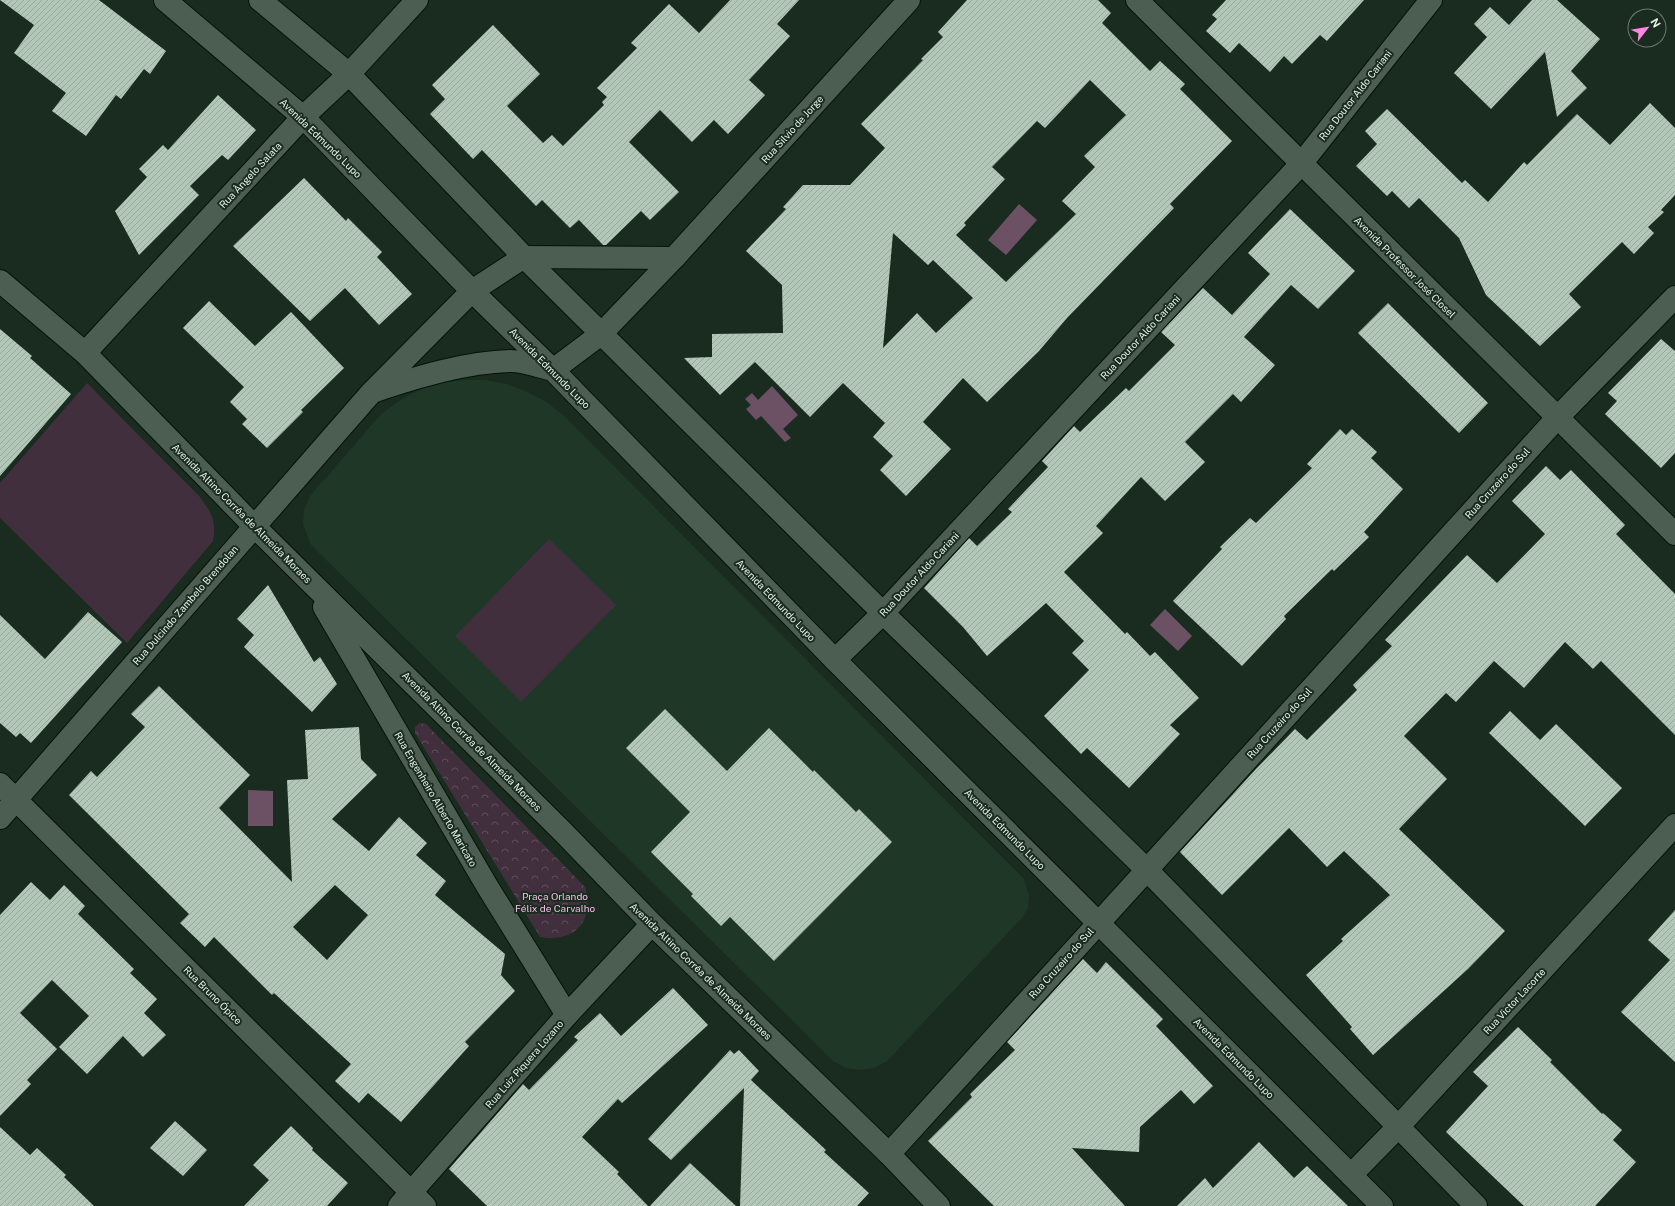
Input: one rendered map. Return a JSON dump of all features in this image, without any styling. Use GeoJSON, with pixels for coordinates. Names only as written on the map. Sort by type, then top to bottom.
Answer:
{"type":"FeatureCollection","features":[{"type":"Feature","properties":{"kind":"street","name":"Avenida Edmundo Lupo"},"geometry":{"type":"LineString","coordinates":[[165,0],[303,117],[472,291],[553,370],[834,660],[1382,1206]]}},
{"type":"Feature","properties":{"kind":"street"},"geometry":{"type":"LineString","coordinates":[[260,0],[349,74],[524,257],[883,613],[1146,869],[1476,1206]]}},
{"type":"Feature","properties":{"kind":"street","name":"Rua Ângelo Salata"},"geometry":{"type":"LineString","coordinates":[[85,353],[303,117],[349,74],[417,0]]}},
{"type":"Feature","properties":{"kind":"street","name":"Rua Silvio de Jorge"},"geometry":{"type":"LineString","coordinates":[[553,370],[601,334],[674,258],[909,0]]}},
{"type":"Feature","properties":{"kind":"street","name":"Avenida Professor José Closel"},"geometry":{"type":"LineString","coordinates":[[1136,0],[1556,418],[1675,534]]}},
{"type":"Feature","properties":{"kind":"street","name":"Rua Doutor Aldo Cariani"},"geometry":{"type":"LineString","coordinates":[[834,660],[883,613],[1301,164],[1430,0]]}},
{"type":"Feature","properties":{"kind":"street"},"geometry":{"type":"LineString","coordinates":[[524,257],[674,258]]}},
{"type":"Feature","properties":{"kind":"street","name":"Rua Dulcindo Zambelo Brendolan"},"geometry":{"type":"LineString","coordinates":[[0,818],[8,792],[254,526],[372,393],[472,291],[524,257]]}},
{"type":"Feature","properties":{"kind":"street","name":"Avenida Altino Corrêa de Almeida Moraes"},"geometry":{"type":"LineString","coordinates":[[0,281],[85,353],[254,526],[562,831],[652,924],[889,1154],[940,1206]]}},
{"type":"Feature","properties":{"kind":"street","name":"Rua Cruzeiro do Sul"},"geometry":{"type":"LineString","coordinates":[[889,1154],[1556,418],[1675,297]]}},
{"type":"Feature","properties":{"kind":"street","name":"Rua Dulcindo Zambelo Brendolan"},"geometry":{"type":"LineString","coordinates":[[372,393],[415,378],[454,368],[512,361],[553,370]]}},
{"type":"Feature","properties":{"kind":"street","name":"Rua Engenheiro Alberto Maricato"},"geometry":{"type":"LineString","coordinates":[[309,581],[487,886],[567,1015]]}},
{"type":"Feature","properties":{"kind":"street","name":"Rua Bruno Ópice"},"geometry":{"type":"LineString","coordinates":[[8,792],[412,1201]]}},
{"type":"Feature","properties":{"kind":"street","name":"Rua Victor Lacorte"},"geometry":{"type":"LineString","coordinates":[[1351,1176],[1398,1127],[1675,825]]}},
{"type":"Feature","properties":{"kind":"street","name":"Rua Luiz Piquera Lozano"},"geometry":{"type":"LineString","coordinates":[[412,1201],[567,1015],[652,924]]}},
{"type":"Feature","properties":{"kind":"shaded area"},"geometry":{"type":"Polygon","coordinates":[[[1019,204],[1037,220],[1006,255],[988,240],[1019,204]]]}},
{"type":"Feature","properties":{"kind":"shaded area"},"geometry":{"type":"Polygon","coordinates":[[[462,380],[485,380],[507,384],[528,392],[548,403],[565,417],[1024,879],[1029,896],[1028,908],[1022,918],[887,1061],[874,1068],[860,1070],[846,1068],[833,1061],[311,545],[303,524],[304,510],[310,496],[381,414],[399,401],[419,390],[440,383],[462,380]]]}},
{"type":"Feature","properties":{"kind":"shaded area"},"geometry":{"type":"Polygon","coordinates":[[[772,386],[798,415],[783,429],[791,438],[785,442],[761,416],[756,420],[746,409],[751,405],[745,399],[752,393],[758,400],[772,386]]]}},
{"type":"Feature","properties":{"kind":"shaded area"},"geometry":{"type":"Polygon","coordinates":[[[1165,609],[1192,636],[1178,651],[1150,625],[1165,609]]]}},
{"type":"Feature","properties":{"kind":"shaded area"},"geometry":{"type":"Polygon","coordinates":[[[248,790],[273,791],[273,826],[248,826],[248,790]]]}},
{"type":"Feature","properties":{"kind":"green space"},"geometry":{"type":"Polygon","coordinates":[[[87,383],[200,497],[210,512],[214,522],[213,541],[127,643],[0,518],[0,483],[87,383]]]}},
{"type":"Feature","properties":{"kind":"green space"},"geometry":{"type":"Polygon","coordinates":[[[549,539],[616,605],[521,702],[455,636],[549,539]]]}},
{"type":"Feature","properties":{"kind":"green space","name":"Praça Orlando Félix de Carvalho"},"geometry":{"type":"Polygon","coordinates":[[[420,723],[426,724],[585,887],[587,910],[579,927],[572,933],[552,938],[540,937],[415,733],[415,727],[420,723]]]}},
{"type":"Feature","properties":{"kind":"building"},"geometry":{"type":"Polygon","coordinates":[[[0,0],[99,0],[166,51],[150,74],[144,69],[121,99],[116,95],[86,136],[52,111],[66,93],[14,53],[34,25],[0,0]]]}},
{"type":"Feature","properties":{"kind":"building"},"geometry":{"type":"Polygon","coordinates":[[[730,0],[799,0],[777,24],[790,36],[749,80],[765,95],[728,134],[714,120],[692,142],[660,110],[629,142],[679,192],[650,220],[641,211],[606,245],[603,245],[579,220],[570,228],[542,200],[536,206],[482,150],[473,159],[430,114],[445,99],[432,85],[493,25],[540,74],[507,106],[543,143],[552,135],[563,146],[604,105],[602,102],[607,97],[597,88],[637,48],[631,43],[669,4],[699,33],[730,0]]]}},
{"type":"Feature","properties":{"kind":"building"},"geometry":{"type":"Polygon","coordinates":[[[967,0],[1098,0],[1111,13],[1102,23],[1150,71],[1160,61],[1185,84],[1180,89],[1232,141],[1170,204],[1174,208],[1067,318],[1039,351],[987,402],[963,378],[923,422],[951,449],[906,496],[880,470],[893,456],[873,437],[885,423],[843,383],[810,417],[755,362],[720,395],[684,358],[712,357],[712,334],[783,333],[782,285],[746,251],[786,209],[783,207],[803,185],[850,185],[885,148],[861,124],[923,60],[921,59],[943,37],[938,32],[967,0]],[[1090,80],[1045,128],[1037,121],[992,167],[1005,179],[964,223],[966,225],[956,235],[1006,282],[1076,214],[1062,201],[1095,167],[1084,156],[1126,115],[1090,80]],[[893,233],[883,348],[917,313],[936,333],[973,298],[933,260],[928,265],[893,233]]]}},
{"type":"Feature","properties":{"kind":"building"},"geometry":{"type":"Polygon","coordinates":[[[1226,0],[1364,0],[1327,41],[1320,35],[1292,64],[1284,56],[1270,72],[1239,43],[1230,53],[1206,31],[1217,19],[1212,15],[1226,0]]]}},
{"type":"Feature","properties":{"kind":"building"},"geometry":{"type":"Polygon","coordinates":[[[1532,0],[1557,0],[1600,39],[1571,71],[1587,88],[1557,117],[1545,52],[1491,109],[1454,73],[1487,37],[1474,24],[1490,7],[1509,25],[1532,0]]]}},
{"type":"Feature","properties":{"kind":"building"},"geometry":{"type":"Polygon","coordinates":[[[218,95],[256,130],[228,160],[222,155],[190,186],[199,195],[139,255],[115,211],[147,177],[139,169],[163,145],[168,150],[218,95]]]}},
{"type":"Feature","properties":{"kind":"building"},"geometry":{"type":"Polygon","coordinates":[[[1650,103],[1675,128],[1675,195],[1661,210],[1664,212],[1648,227],[1654,233],[1634,254],[1622,242],[1569,294],[1581,307],[1540,346],[1486,295],[1459,238],[1419,198],[1409,208],[1392,191],[1387,196],[1356,166],[1377,144],[1365,131],[1387,109],[1462,183],[1465,180],[1488,202],[1524,162],[1527,165],[1577,114],[1610,145],[1650,103]]]}},
{"type":"Feature","properties":{"kind":"building"},"geometry":{"type":"Polygon","coordinates":[[[304,178],[346,221],[348,218],[382,252],[377,257],[412,294],[379,325],[345,288],[310,321],[233,246],[304,178]]]}},
{"type":"Feature","properties":{"kind":"building"},"geometry":{"type":"Polygon","coordinates":[[[1290,209],[1355,271],[1318,309],[1291,285],[1244,337],[1275,365],[1241,402],[1233,394],[1185,442],[1205,462],[1165,501],[1141,477],[1096,526],[1103,533],[1064,572],[1125,634],[1127,632],[1150,656],[1155,652],[1199,698],[1170,725],[1180,734],[1129,788],[1087,748],[1081,754],[1044,716],[1089,670],[1072,653],[1084,641],[1046,603],[987,656],[963,627],[924,588],[969,538],[977,546],[1012,512],[1008,509],[1048,467],[1042,461],[1074,426],[1080,432],[1126,388],[1129,391],[1175,345],[1161,332],[1203,288],[1232,315],[1270,274],[1248,253],[1290,209]]]}},
{"type":"Feature","properties":{"kind":"building"},"geometry":{"type":"Polygon","coordinates":[[[209,301],[255,346],[291,312],[344,368],[301,410],[303,412],[267,448],[242,424],[247,419],[230,402],[244,387],[183,328],[209,301]]]}},
{"type":"Feature","properties":{"kind":"building"},"geometry":{"type":"Polygon","coordinates":[[[1388,303],[1488,403],[1459,433],[1358,333],[1388,303]]]}},
{"type":"Feature","properties":{"kind":"building"},"geometry":{"type":"Polygon","coordinates":[[[0,329],[32,356],[30,358],[71,394],[0,476],[0,329]]]}},
{"type":"Feature","properties":{"kind":"building"},"geometry":{"type":"Polygon","coordinates":[[[1661,339],[1675,351],[1675,453],[1661,468],[1605,414],[1617,401],[1608,393],[1661,339]]]}},
{"type":"Feature","properties":{"kind":"building"},"geometry":{"type":"Polygon","coordinates":[[[1340,429],[1346,435],[1352,429],[1377,452],[1371,458],[1403,489],[1364,532],[1369,537],[1334,571],[1332,569],[1284,616],[1286,619],[1242,666],[1173,601],[1222,549],[1220,547],[1250,518],[1256,523],[1312,468],[1307,464],[1340,429]]]}},
{"type":"Feature","properties":{"kind":"building"},"geometry":{"type":"Polygon","coordinates":[[[1546,466],[1560,480],[1571,470],[1625,525],[1616,534],[1675,594],[1675,735],[1601,661],[1593,669],[1565,642],[1524,688],[1494,661],[1456,702],[1446,693],[1404,736],[1447,779],[1399,829],[1505,931],[1468,969],[1373,1055],[1350,1029],[1352,1027],[1306,975],[1343,941],[1341,939],[1390,895],[1344,851],[1327,867],[1289,828],[1222,895],[1180,852],[1255,770],[1295,729],[1307,740],[1357,690],[1353,685],[1392,646],[1385,640],[1467,555],[1497,583],[1545,534],[1512,501],[1546,466]]]}},
{"type":"Feature","properties":{"kind":"building"},"geometry":{"type":"Polygon","coordinates":[[[268,585],[314,662],[320,657],[337,684],[312,712],[244,647],[254,635],[237,619],[268,585]]]}},
{"type":"Feature","properties":{"kind":"building"},"geometry":{"type":"Polygon","coordinates":[[[88,612],[122,642],[31,743],[20,733],[16,737],[0,723],[0,615],[45,659],[88,612]]]}},
{"type":"Feature","properties":{"kind":"building"},"geometry":{"type":"Polygon","coordinates":[[[159,686],[250,775],[219,808],[292,882],[287,780],[308,779],[305,730],[359,727],[361,759],[377,775],[332,819],[369,851],[399,817],[427,843],[416,855],[446,881],[435,895],[505,954],[501,975],[515,991],[465,1042],[469,1046],[401,1122],[368,1093],[359,1103],[335,1081],[351,1064],[274,993],[272,995],[214,937],[205,947],[180,923],[189,914],[69,795],[91,771],[97,777],[145,727],[131,714],[159,686]],[[335,885],[293,927],[327,960],[368,915],[335,885]]]}},
{"type":"Feature","properties":{"kind":"building"},"geometry":{"type":"Polygon","coordinates":[[[665,709],[727,771],[769,728],[856,812],[859,809],[892,842],[774,961],[730,917],[721,926],[691,896],[693,894],[651,852],[690,812],[626,748],[665,709]]]}},
{"type":"Feature","properties":{"kind":"building"},"geometry":{"type":"Polygon","coordinates":[[[1510,711],[1540,740],[1556,724],[1622,788],[1585,826],[1489,733],[1510,711]]]}},
{"type":"Feature","properties":{"kind":"building"},"geometry":{"type":"Polygon","coordinates":[[[31,882],[50,900],[64,885],[85,906],[78,914],[134,969],[130,973],[157,999],[144,1013],[166,1035],[143,1057],[123,1036],[87,1074],[59,1047],[89,1016],[52,980],[20,1013],[57,1049],[27,1080],[31,1084],[0,1116],[0,915],[31,882]]]}},
{"type":"Feature","properties":{"kind":"building"},"geometry":{"type":"Polygon","coordinates":[[[1675,910],[1675,1062],[1621,1012],[1670,960],[1648,940],[1675,910]]]}},
{"type":"Feature","properties":{"kind":"building"},"geometry":{"type":"Polygon","coordinates":[[[1083,959],[1097,973],[1106,962],[1163,1019],[1156,1026],[1213,1086],[1194,1104],[1181,1090],[1140,1127],[1139,1152],[1072,1148],[1125,1206],[994,1206],[928,1141],[972,1097],[970,1094],[1015,1050],[1007,1042],[1083,959]]]}},
{"type":"Feature","properties":{"kind":"building"},"geometry":{"type":"Polygon","coordinates":[[[673,988],[708,1025],[622,1103],[618,1099],[582,1137],[619,1172],[617,1174],[648,1206],[487,1206],[449,1169],[523,1084],[529,1090],[578,1040],[574,1037],[600,1013],[621,1036],[673,988]]]}},
{"type":"Feature","properties":{"kind":"building"},"geometry":{"type":"Polygon","coordinates":[[[1518,1027],[1552,1060],[1550,1062],[1602,1114],[1603,1113],[1622,1130],[1613,1140],[1636,1162],[1595,1206],[1524,1206],[1446,1132],[1488,1086],[1473,1072],[1518,1027]]]}},
{"type":"Feature","properties":{"kind":"building"},"geometry":{"type":"Polygon","coordinates":[[[730,1050],[734,1054],[739,1050],[759,1071],[751,1080],[826,1150],[824,1152],[869,1193],[857,1206],[740,1206],[744,1088],[671,1160],[648,1139],[730,1050]]]}},
{"type":"Feature","properties":{"kind":"building"},"geometry":{"type":"Polygon","coordinates":[[[175,1121],[207,1150],[183,1176],[150,1148],[175,1121]]]}},
{"type":"Feature","properties":{"kind":"building"},"geometry":{"type":"Polygon","coordinates":[[[291,1126],[313,1148],[312,1150],[348,1183],[327,1206],[244,1206],[269,1180],[253,1165],[291,1126]]]}},
{"type":"Feature","properties":{"kind":"building"},"geometry":{"type":"Polygon","coordinates":[[[0,1127],[30,1155],[37,1148],[66,1175],[64,1177],[94,1206],[0,1206],[0,1127]]]}},
{"type":"Feature","properties":{"kind":"building"},"geometry":{"type":"Polygon","coordinates":[[[1259,1142],[1294,1178],[1307,1166],[1348,1206],[1177,1206],[1205,1178],[1213,1188],[1259,1142]]]}},
{"type":"Feature","properties":{"kind":"building"},"geometry":{"type":"Polygon","coordinates":[[[690,1163],[736,1206],[650,1206],[690,1163]]]}}]}
